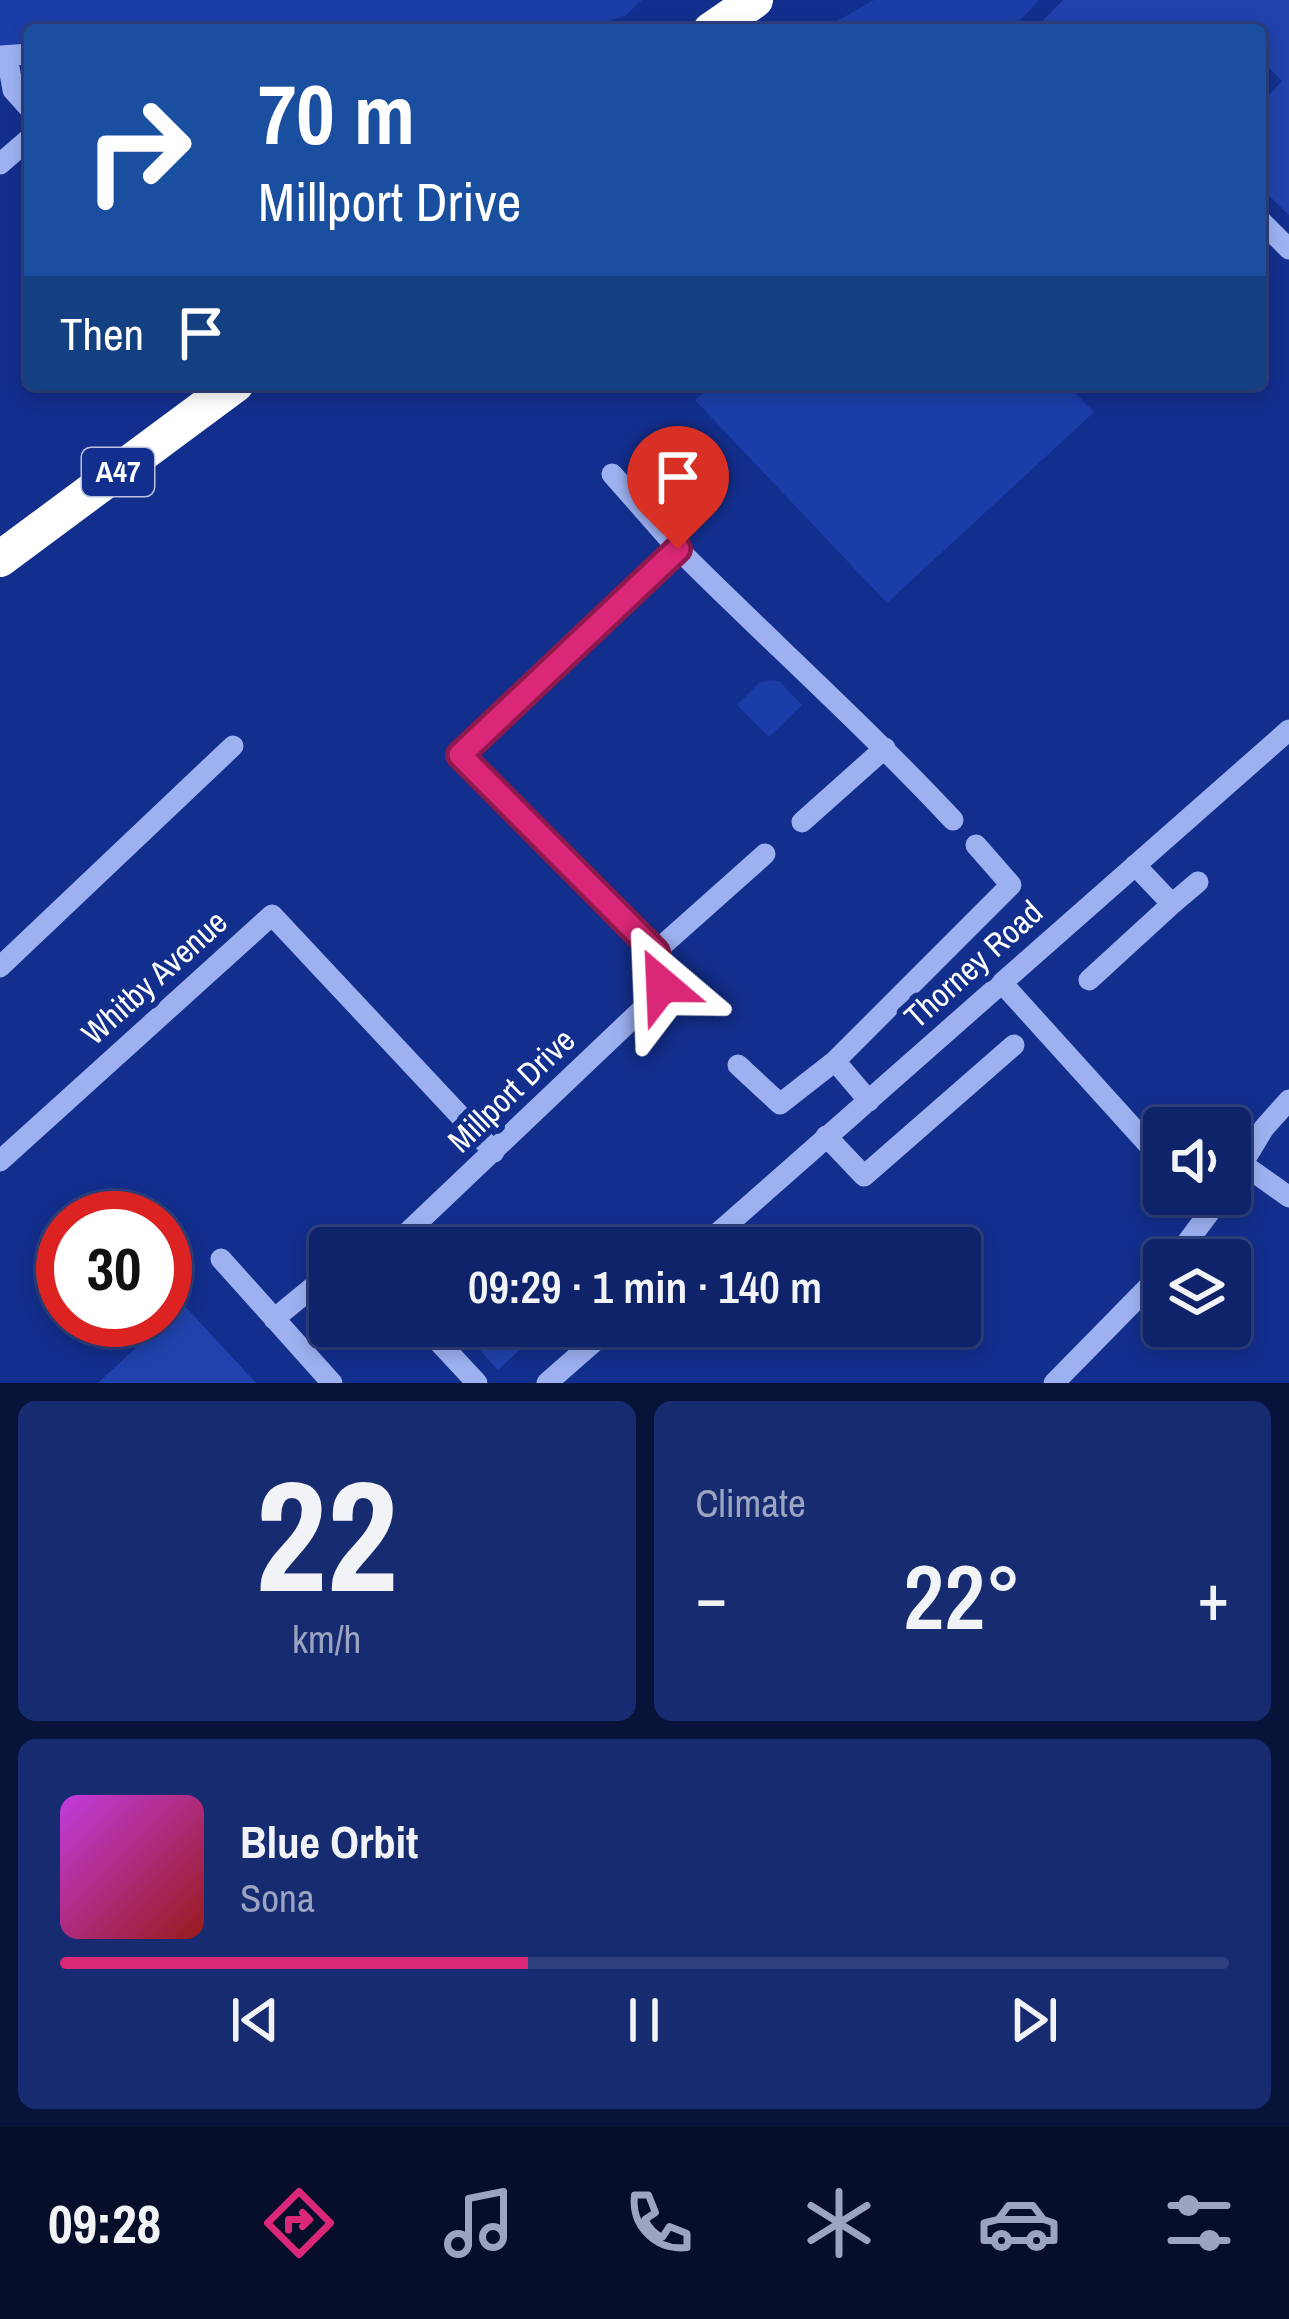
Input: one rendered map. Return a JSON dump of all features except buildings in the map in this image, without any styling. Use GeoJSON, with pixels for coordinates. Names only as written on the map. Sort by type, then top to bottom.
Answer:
{"type":"FeatureCollection","features":[{"type":"Feature","properties":{"kind":"highway"},"geometry":{"type":"LineString","coordinates":[[720,24],[754,0]]}},
{"type":"Feature","properties":{"kind":"highway","name":"A47"},"geometry":{"type":"LineString","coordinates":[[0,560],[228,390]]}},
{"type":"Feature","properties":{"kind":"street"},"geometry":{"type":"LineString","coordinates":[[3,56],[13,90],[24,102]]}},
{"type":"Feature","properties":{"kind":"street"},"geometry":{"type":"LineString","coordinates":[[0,164],[24,144]]}},
{"type":"Feature","properties":{"kind":"street"},"geometry":{"type":"LineString","coordinates":[[1266,226],[1289,249]]}},
{"type":"Feature","properties":{"kind":"street"},"geometry":{"type":"LineString","coordinates":[[612,474],[678,549],[953,820]]}},
{"type":"Feature","properties":{"kind":"street"},"geometry":{"type":"LineString","coordinates":[[678,549],[460,755],[656,952],[765,854]]}},
{"type":"Feature","properties":{"kind":"street","name":"Thorney Road"},"geometry":{"type":"LineString","coordinates":[[724,1227],[1289,730]]}},
{"type":"Feature","properties":{"kind":"street"},"geometry":{"type":"LineString","coordinates":[[0,967],[233,746]]}},
{"type":"Feature","properties":{"kind":"street"},"geometry":{"type":"LineString","coordinates":[[802,822],[885,748]]}},
{"type":"Feature","properties":{"kind":"street"},"geometry":{"type":"LineString","coordinates":[[738,1065],[780,1104],[835,1061],[1011,885],[976,845]]}},
{"type":"Feature","properties":{"kind":"street"},"geometry":{"type":"LineString","coordinates":[[1135,865],[1172,904]]}},
{"type":"Feature","properties":{"kind":"street"},"geometry":{"type":"LineString","coordinates":[[1089,980],[1198,882]]}},
{"type":"Feature","properties":{"kind":"street","name":"Whitby Avenue"},"geometry":{"type":"LineString","coordinates":[[0,1161],[272,915],[494,1153]]}},
{"type":"Feature","properties":{"kind":"street","name":"Millport Drive"},"geometry":{"type":"LineString","coordinates":[[414,1227],[654,998],[662,985],[656,952]]}},
{"type":"Feature","properties":{"kind":"street"},"geometry":{"type":"LineString","coordinates":[[1002,982],[1143,1139]]}},
{"type":"Feature","properties":{"kind":"street"},"geometry":{"type":"LineString","coordinates":[[847,1194],[1014,1045]]}},
{"type":"Feature","properties":{"kind":"street"},"geometry":{"type":"LineString","coordinates":[[835,1061],[868,1101]]}},
{"type":"Feature","properties":{"kind":"street"},"geometry":{"type":"LineString","coordinates":[[1251,1152],[1264,1128],[1289,1100]]}},
{"type":"Feature","properties":{"kind":"street"},"geometry":{"type":"LineString","coordinates":[[826,1136],[865,1176]]}},
{"type":"Feature","properties":{"kind":"street"},"geometry":{"type":"LineString","coordinates":[[1251,1170],[1289,1197]]}},
{"type":"Feature","properties":{"kind":"street"},"geometry":{"type":"LineString","coordinates":[[221,1259],[332,1383]]}},
{"type":"Feature","properties":{"kind":"street"},"geometry":{"type":"LineString","coordinates":[[274,1319],[309,1291]]}},
{"type":"Feature","properties":{"kind":"street"},"geometry":{"type":"LineString","coordinates":[[1054,1383],[1143,1292]]}},
{"type":"Feature","properties":{"kind":"street"},"geometry":{"type":"LineString","coordinates":[[444,1347],[477,1383]]}},
{"type":"Feature","properties":{"kind":"street"},"geometry":{"type":"LineString","coordinates":[[548,1383],[588,1347]]}},
{"type":"Feature","properties":{"kind":"shaded area"},"geometry":{"type":"Polygon","coordinates":[[[0,0],[642,0],[625,16],[600,24],[24,24],[24,49],[0,51],[0,0]]]}},
{"type":"Feature","properties":{"kind":"shaded area"},"geometry":{"type":"Polygon","coordinates":[[[874,0],[1039,0],[1017,24],[832,24],[874,0]]]}},
{"type":"Feature","properties":{"kind":"shaded area"},"geometry":{"type":"Polygon","coordinates":[[[707,390],[1072,390],[1094,412],[887,603],[695,400],[707,390]]]}},
{"type":"Feature","properties":{"kind":"shaded area"},"geometry":{"type":"Polygon","coordinates":[[[779,681],[802,705],[769,737],[737,705],[760,682],[779,681]]]}},
{"type":"Feature","properties":{"kind":"route"},"geometry":{"type":"LineString","coordinates":[[662,985],[656,952],[460,755],[678,549]]}}]}
